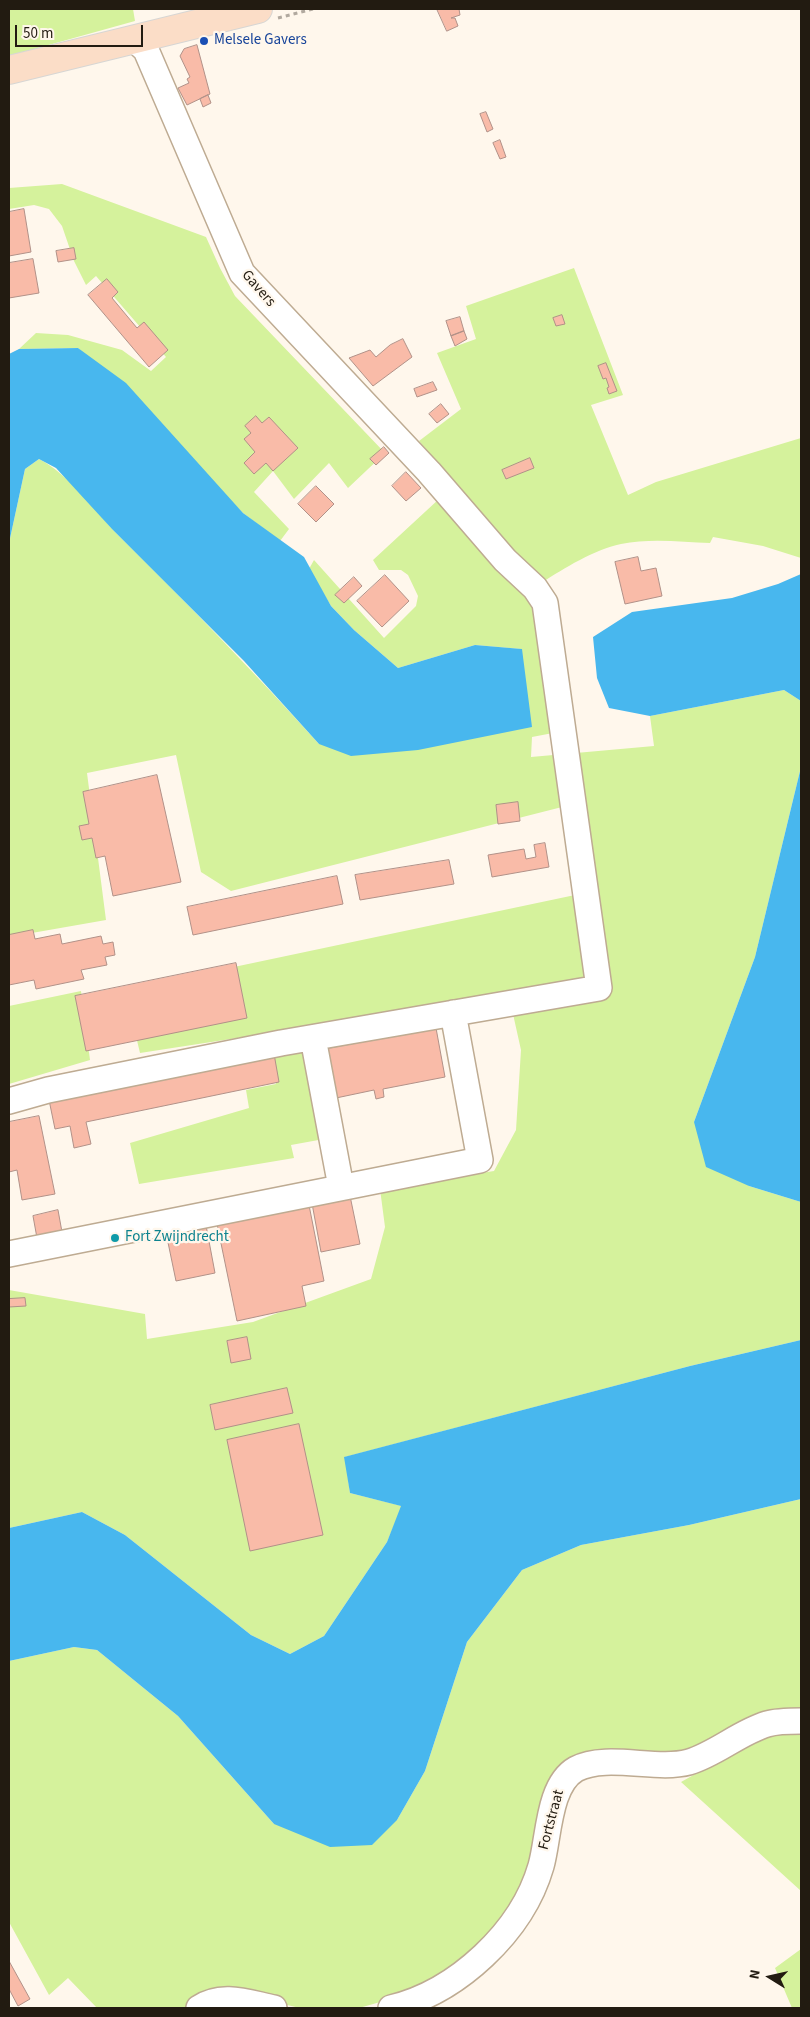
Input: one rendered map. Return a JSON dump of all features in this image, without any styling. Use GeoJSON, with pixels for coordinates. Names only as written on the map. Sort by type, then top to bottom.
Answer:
{"type":"FeatureCollection","features":[{"type":"Feature","properties":{"kind":"main road"},"geometry":{"type":"LineString","coordinates":[[9,70],[258,9]]}},
{"type":"Feature","properties":{"kind":"street","name":"Gavers"},"geometry":{"type":"LineString","coordinates":[[135,40],[146,50],[242,273],[430,472],[505,560],[535,588],[545,603],[598,988],[453,1013]]}},
{"type":"Feature","properties":{"kind":"street"},"geometry":{"type":"LineString","coordinates":[[9,1101],[48,1090],[313,1038],[453,1013],[480,1160],[9,1254]]}},
{"type":"Feature","properties":{"kind":"street"},"geometry":{"type":"LineString","coordinates":[[313,1038],[341,1188]]}},
{"type":"Feature","properties":{"kind":"street","name":"Fortstraat"},"geometry":{"type":"LineString","coordinates":[[391,2008],[405,2005],[450,1983],[484,1956],[517,1918],[540,1867],[557,1791],[566,1778],[577,1769],[606,1762],[664,1764],[689,1762],[768,1723],[801,1721]]}},
{"type":"Feature","properties":{"kind":"street"},"geometry":{"type":"LineString","coordinates":[[199,2008],[219,2000],[233,2000],[274,2008]]}},
{"type":"Feature","properties":{"kind":"green space"},"geometry":{"type":"Polygon","coordinates":[[[9,9],[133,9],[135,21],[9,56],[9,9]]]}},
{"type":"Feature","properties":{"kind":"green space"},"geometry":{"type":"Polygon","coordinates":[[[62,184],[206,237],[235,296],[385,453],[348,488],[329,463],[294,499],[273,471],[254,492],[289,529],[280,541],[243,513],[78,348],[19,349],[36,333],[68,335],[122,350],[151,371],[166,357],[96,276],[86,285],[74,261],[62,226],[49,209],[34,205],[9,209],[9,188],[62,184]]]}},
{"type":"Feature","properties":{"kind":"green space"},"geometry":{"type":"Polygon","coordinates":[[[574,268],[623,395],[591,405],[628,495],[656,482],[801,438],[801,558],[763,546],[713,537],[710,543],[632,542],[590,555],[541,583],[419,441],[461,409],[437,353],[476,339],[466,306],[574,268]]]}},
{"type":"Feature","properties":{"kind":"green space"},"geometry":{"type":"Polygon","coordinates":[[[39,459],[61,474],[81,494],[319,744],[524,681],[521,649],[475,645],[398,668],[354,630],[331,606],[309,569],[314,560],[384,638],[416,606],[418,596],[408,575],[401,570],[379,570],[373,560],[439,499],[519,585],[537,614],[553,733],[532,737],[531,757],[654,746],[650,716],[784,690],[801,701],[801,767],[755,957],[694,1122],[749,1186],[801,1202],[801,1340],[690,1366],[345,1457],[350,1493],[402,1506],[387,1542],[324,1636],[290,1654],[251,1635],[125,1535],[82,1512],[9,1528],[9,1290],[145,1314],[147,1339],[253,1322],[371,1279],[385,1227],[380,1189],[494,1171],[516,1130],[521,1050],[509,996],[140,1053],[125,990],[575,895],[566,806],[231,891],[201,872],[176,755],[87,773],[106,920],[9,937],[9,543],[25,469],[39,459]]]}},
{"type":"Feature","properties":{"kind":"green space"},"geometry":{"type":"Polygon","coordinates":[[[81,991],[90,1060],[9,1084],[9,1006],[81,991]]]}},
{"type":"Feature","properties":{"kind":"green space"},"geometry":{"type":"Polygon","coordinates":[[[306,1041],[324,1139],[291,1145],[294,1158],[139,1184],[130,1143],[249,1108],[246,1090],[276,1084],[269,1051],[306,1041]]]}},
{"type":"Feature","properties":{"kind":"green space"},"geometry":{"type":"Polygon","coordinates":[[[801,1499],[801,1713],[683,1757],[579,1761],[525,1883],[486,1942],[419,1991],[359,2008],[300,2008],[227,1991],[187,2008],[97,2008],[68,1978],[49,1995],[9,1922],[9,1661],[74,1647],[97,1650],[178,1716],[274,1824],[397,1820],[425,1771],[467,1642],[522,1570],[581,1545],[689,1525],[801,1499]]]}},
{"type":"Feature","properties":{"kind":"green space"},"geometry":{"type":"Polygon","coordinates":[[[801,1731],[801,1891],[681,1782],[751,1743],[776,1733],[801,1731]]]}},
{"type":"Feature","properties":{"kind":"green space"},"geometry":{"type":"Polygon","coordinates":[[[801,1949],[801,2008],[792,2008],[775,1968],[801,1949]]]}},
{"type":"Feature","properties":{"kind":"water"},"geometry":{"type":"Polygon","coordinates":[[[78,348],[126,383],[243,513],[304,557],[331,606],[354,630],[398,668],[475,645],[522,649],[532,727],[418,750],[351,756],[319,744],[244,661],[112,529],[56,468],[39,459],[25,469],[9,543],[9,354],[19,349],[78,348]]]}},
{"type":"Feature","properties":{"kind":"water"},"geometry":{"type":"Polygon","coordinates":[[[801,574],[801,701],[784,690],[650,716],[609,708],[597,678],[593,637],[632,612],[732,598],[778,584],[801,574]]]}},
{"type":"Feature","properties":{"kind":"water"},"geometry":{"type":"Polygon","coordinates":[[[801,767],[801,1202],[749,1186],[706,1167],[694,1122],[755,957],[801,767]]]}},
{"type":"Feature","properties":{"kind":"water"},"geometry":{"type":"Polygon","coordinates":[[[801,1340],[801,1499],[689,1525],[581,1545],[522,1570],[467,1642],[425,1771],[397,1820],[372,1845],[330,1847],[274,1824],[178,1716],[97,1650],[74,1647],[9,1661],[9,1528],[82,1512],[125,1535],[251,1635],[290,1654],[324,1636],[387,1542],[401,1506],[350,1493],[344,1457],[690,1366],[801,1340]]]}},
{"type":"Feature","properties":{"kind":"building"},"geometry":{"type":"Polygon","coordinates":[[[437,9],[459,9],[460,15],[451,18],[455,18],[458,26],[447,31],[437,9]]]}},
{"type":"Feature","properties":{"kind":"building"},"geometry":{"type":"Polygon","coordinates":[[[197,45],[210,94],[187,105],[178,88],[189,83],[187,79],[190,77],[180,56],[184,49],[197,45]]]}},
{"type":"Feature","properties":{"kind":"building"},"geometry":{"type":"Polygon","coordinates":[[[208,95],[211,103],[203,107],[200,99],[208,95]]]}},
{"type":"Feature","properties":{"kind":"building"},"geometry":{"type":"Polygon","coordinates":[[[486,112],[493,129],[487,132],[480,114],[486,112]]]}},
{"type":"Feature","properties":{"kind":"building"},"geometry":{"type":"Polygon","coordinates":[[[500,140],[506,157],[500,159],[493,143],[500,140]]]}},
{"type":"Feature","properties":{"kind":"building"},"geometry":{"type":"Polygon","coordinates":[[[24,209],[31,252],[9,256],[9,212],[24,209]]]}},
{"type":"Feature","properties":{"kind":"building"},"geometry":{"type":"Polygon","coordinates":[[[74,248],[76,259],[58,262],[56,251],[74,248]]]}},
{"type":"Feature","properties":{"kind":"building"},"geometry":{"type":"Polygon","coordinates":[[[33,259],[39,293],[9,298],[9,263],[33,259]]]}},
{"type":"Feature","properties":{"kind":"building"},"geometry":{"type":"Polygon","coordinates":[[[107,279],[118,292],[112,298],[137,328],[144,322],[168,350],[149,367],[88,295],[107,279]]]}},
{"type":"Feature","properties":{"kind":"building"},"geometry":{"type":"Polygon","coordinates":[[[562,315],[565,324],[556,326],[553,318],[562,315]]]}},
{"type":"Feature","properties":{"kind":"building"},"geometry":{"type":"Polygon","coordinates":[[[460,317],[464,331],[451,336],[446,321],[460,317]]]}},
{"type":"Feature","properties":{"kind":"building"},"geometry":{"type":"Polygon","coordinates":[[[464,331],[467,339],[455,346],[451,336],[464,331]]]}},
{"type":"Feature","properties":{"kind":"building"},"geometry":{"type":"Polygon","coordinates":[[[403,339],[412,357],[373,386],[349,358],[370,350],[376,357],[390,345],[403,339]]]}},
{"type":"Feature","properties":{"kind":"building"},"geometry":{"type":"Polygon","coordinates":[[[606,363],[617,391],[609,394],[606,378],[603,379],[598,366],[606,363]]]}},
{"type":"Feature","properties":{"kind":"building"},"geometry":{"type":"Polygon","coordinates":[[[433,382],[437,390],[417,397],[414,389],[433,382]]]}},
{"type":"Feature","properties":{"kind":"building"},"geometry":{"type":"Polygon","coordinates":[[[441,404],[449,414],[437,423],[429,414],[441,404]]]}},
{"type":"Feature","properties":{"kind":"building"},"geometry":{"type":"Polygon","coordinates":[[[256,416],[262,423],[269,417],[298,448],[273,471],[266,463],[254,474],[244,463],[255,452],[244,439],[251,433],[245,426],[256,416]]]}},
{"type":"Feature","properties":{"kind":"building"},"geometry":{"type":"Polygon","coordinates":[[[384,447],[389,453],[376,465],[370,459],[384,447]]]}},
{"type":"Feature","properties":{"kind":"building"},"geometry":{"type":"Polygon","coordinates":[[[530,458],[534,468],[506,479],[502,470],[530,458]]]}},
{"type":"Feature","properties":{"kind":"building"},"geometry":{"type":"Polygon","coordinates":[[[406,472],[421,488],[406,501],[392,486],[406,472]]]}},
{"type":"Feature","properties":{"kind":"building"},"geometry":{"type":"Polygon","coordinates":[[[316,486],[334,504],[316,522],[298,504],[316,486]]]}},
{"type":"Feature","properties":{"kind":"building"},"geometry":{"type":"Polygon","coordinates":[[[638,557],[641,571],[656,568],[662,596],[625,604],[615,562],[638,557]]]}},
{"type":"Feature","properties":{"kind":"building"},"geometry":{"type":"Polygon","coordinates":[[[385,575],[409,601],[382,627],[357,601],[385,575]]]}},
{"type":"Feature","properties":{"kind":"building"},"geometry":{"type":"Polygon","coordinates":[[[354,577],[362,586],[344,603],[335,595],[354,577]]]}},
{"type":"Feature","properties":{"kind":"building"},"geometry":{"type":"Polygon","coordinates":[[[157,775],[181,882],[113,896],[105,856],[96,858],[92,838],[82,840],[79,826],[89,824],[83,792],[157,775]]]}},
{"type":"Feature","properties":{"kind":"building"},"geometry":{"type":"Polygon","coordinates":[[[518,802],[520,821],[498,824],[496,805],[518,802]]]}},
{"type":"Feature","properties":{"kind":"building"},"geometry":{"type":"Polygon","coordinates":[[[545,843],[549,867],[492,877],[488,855],[524,849],[526,859],[536,857],[534,845],[545,843]]]}},
{"type":"Feature","properties":{"kind":"building"},"geometry":{"type":"Polygon","coordinates":[[[449,860],[454,884],[360,900],[355,875],[449,860]]]}},
{"type":"Feature","properties":{"kind":"building"},"geometry":{"type":"Polygon","coordinates":[[[337,876],[343,904],[193,935],[187,907],[337,876]]]}},
{"type":"Feature","properties":{"kind":"building"},"geometry":{"type":"Polygon","coordinates":[[[33,930],[35,939],[60,934],[62,944],[101,936],[103,944],[113,942],[115,955],[105,957],[107,965],[81,970],[84,979],[36,989],[34,980],[9,985],[9,935],[33,930]]]}},
{"type":"Feature","properties":{"kind":"building"},"geometry":{"type":"Polygon","coordinates":[[[236,963],[247,1018],[86,1051],[75,996],[236,963]]]}},
{"type":"Feature","properties":{"kind":"building"},"geometry":{"type":"Polygon","coordinates":[[[436,1028],[445,1077],[383,1089],[384,1097],[376,1099],[374,1090],[336,1098],[327,1049],[436,1028]]]}},
{"type":"Feature","properties":{"kind":"building"},"geometry":{"type":"Polygon","coordinates":[[[273,1048],[279,1082],[86,1122],[91,1144],[74,1148],[70,1126],[55,1129],[48,1095],[273,1048]]]}},
{"type":"Feature","properties":{"kind":"building"},"geometry":{"type":"Polygon","coordinates":[[[39,1116],[55,1194],[22,1200],[17,1170],[9,1172],[9,1122],[39,1116]]]}},
{"type":"Feature","properties":{"kind":"building"},"geometry":{"type":"Polygon","coordinates":[[[349,1191],[360,1244],[321,1252],[311,1198],[349,1191]]]}},
{"type":"Feature","properties":{"kind":"building"},"geometry":{"type":"Polygon","coordinates":[[[308,1200],[324,1281],[302,1286],[306,1306],[237,1321],[216,1219],[308,1200]]]}},
{"type":"Feature","properties":{"kind":"building"},"geometry":{"type":"Polygon","coordinates":[[[58,1210],[62,1232],[37,1238],[33,1216],[58,1210]]]}},
{"type":"Feature","properties":{"kind":"building"},"geometry":{"type":"Polygon","coordinates":[[[205,1220],[215,1273],[176,1281],[165,1228],[205,1220]]]}},
{"type":"Feature","properties":{"kind":"building"},"geometry":{"type":"Polygon","coordinates":[[[25,1298],[26,1306],[9,1307],[9,1299],[25,1298]]]}},
{"type":"Feature","properties":{"kind":"building"},"geometry":{"type":"Polygon","coordinates":[[[247,1337],[251,1359],[231,1363],[227,1341],[247,1337]]]}},
{"type":"Feature","properties":{"kind":"building"},"geometry":{"type":"Polygon","coordinates":[[[287,1388],[293,1413],[215,1430],[210,1405],[287,1388]]]}},
{"type":"Feature","properties":{"kind":"building"},"geometry":{"type":"Polygon","coordinates":[[[299,1424],[323,1535],[250,1551],[227,1440],[299,1424]]]}},
{"type":"Feature","properties":{"kind":"building"},"geometry":{"type":"Polygon","coordinates":[[[9,1961],[30,1999],[18,2006],[9,1989],[9,1961]]]}},
{"type":"Feature","properties":{"kind":"place","name":"Melsele Gavers"},"geometry":{"type":"Point","coordinates":[204,41]}},
{"type":"Feature","properties":{"kind":"place","name":"Fort Zwijndrecht"},"geometry":{"type":"Point","coordinates":[115,1238]}}]}
